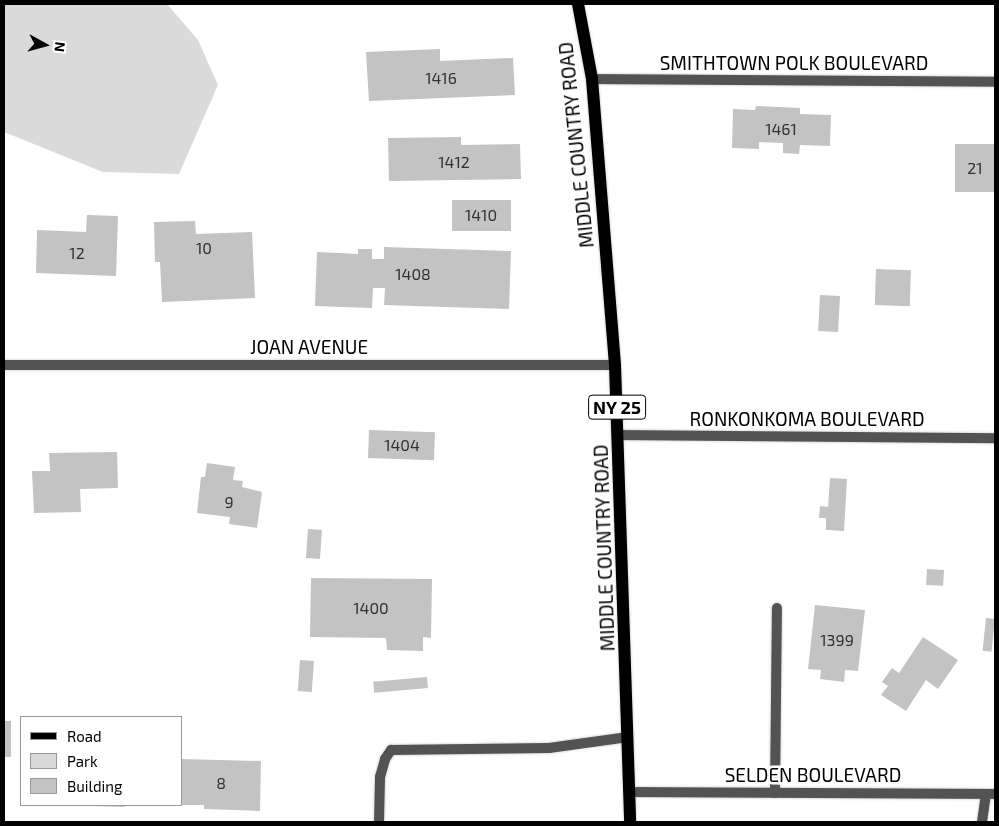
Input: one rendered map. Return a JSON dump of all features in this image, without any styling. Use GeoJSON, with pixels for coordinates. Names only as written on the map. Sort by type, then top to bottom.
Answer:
{"type":"FeatureCollection","features":[{"type":"Feature","properties":{"kind":"main road","name":"MIDDLE COUNTRY ROAD"},"geometry":{"type":"LineString","coordinates":[[578,4],[592,79],[615,365],[619,435],[630,822]]}},
{"type":"Feature","properties":{"kind":"street","name":"SMITHTOWN POLK BOULEVARD"},"geometry":{"type":"LineString","coordinates":[[592,79],[995,82]]}},
{"type":"Feature","properties":{"kind":"street","name":"JOAN AVENUE"},"geometry":{"type":"LineString","coordinates":[[4,365],[615,365]]}},
{"type":"Feature","properties":{"kind":"street","name":"RONKONKOMA BOULEVARD"},"geometry":{"type":"LineString","coordinates":[[619,435],[995,438]]}},
{"type":"Feature","properties":{"kind":"street"},"geometry":{"type":"LineString","coordinates":[[775,793],[776,608]]}},
{"type":"Feature","properties":{"kind":"street"},"geometry":{"type":"LineString","coordinates":[[379,822],[380,777],[385,759],[391,750],[549,748],[628,737]]}},
{"type":"Feature","properties":{"kind":"street","name":"SELDEN BOULEVARD"},"geometry":{"type":"LineString","coordinates":[[630,792],[991,794]]}},
{"type":"Feature","properties":{"kind":"street"},"geometry":{"type":"LineString","coordinates":[[982,822],[991,794]]}},
{"type":"Feature","properties":{"kind":"green space"},"geometry":{"type":"Polygon","coordinates":[[[4,4],[167,4],[198,40],[218,85],[179,174],[103,172],[4,132],[4,4]]]}},
{"type":"Feature","properties":{"kind":"building"},"geometry":{"type":"Polygon","coordinates":[[[440,49],[440,61],[513,58],[515,95],[369,101],[366,52],[440,49]]]}},
{"type":"Feature","properties":{"kind":"building"},"geometry":{"type":"Polygon","coordinates":[[[756,106],[800,108],[800,114],[831,115],[830,146],[800,145],[799,154],[783,153],[783,143],[759,142],[759,149],[732,148],[733,109],[755,110],[756,106]]]}},
{"type":"Feature","properties":{"kind":"building"},"geometry":{"type":"Polygon","coordinates":[[[461,137],[461,145],[520,144],[521,179],[389,181],[388,138],[461,137]]]}},
{"type":"Feature","properties":{"kind":"building"},"geometry":{"type":"Polygon","coordinates":[[[955,144],[995,144],[995,192],[955,192],[955,144]]]}},
{"type":"Feature","properties":{"kind":"building"},"geometry":{"type":"Polygon","coordinates":[[[452,200],[511,200],[511,231],[452,231],[452,200]]]}},
{"type":"Feature","properties":{"kind":"building"},"geometry":{"type":"Polygon","coordinates":[[[87,215],[118,216],[116,276],[36,273],[37,230],[86,232],[87,215]]]}},
{"type":"Feature","properties":{"kind":"building"},"geometry":{"type":"Polygon","coordinates":[[[195,221],[196,234],[252,232],[255,298],[162,302],[160,262],[155,262],[154,222],[195,221]]]}},
{"type":"Feature","properties":{"kind":"building"},"geometry":{"type":"Polygon","coordinates":[[[384,247],[511,251],[509,309],[384,305],[385,288],[373,288],[372,308],[315,306],[317,252],[358,254],[358,249],[372,249],[372,259],[384,259],[384,247]]]}},
{"type":"Feature","properties":{"kind":"building"},"geometry":{"type":"Polygon","coordinates":[[[876,269],[911,270],[910,306],[875,305],[876,269]]]}},
{"type":"Feature","properties":{"kind":"building"},"geometry":{"type":"Polygon","coordinates":[[[820,295],[840,296],[838,332],[818,331],[820,295]]]}},
{"type":"Feature","properties":{"kind":"building"},"geometry":{"type":"Polygon","coordinates":[[[369,430],[435,432],[434,460],[368,458],[369,430]]]}},
{"type":"Feature","properties":{"kind":"building"},"geometry":{"type":"Polygon","coordinates":[[[117,452],[118,488],[80,489],[81,512],[34,513],[32,471],[50,471],[49,453],[117,452]]]}},
{"type":"Feature","properties":{"kind":"building"},"geometry":{"type":"Polygon","coordinates":[[[207,463],[235,467],[233,480],[243,481],[242,487],[262,492],[257,528],[229,524],[230,517],[197,513],[201,477],[205,477],[207,463]]]}},
{"type":"Feature","properties":{"kind":"building"},"geometry":{"type":"Polygon","coordinates":[[[830,478],[847,479],[844,531],[826,530],[826,518],[819,518],[820,506],[828,507],[830,478]]]}},
{"type":"Feature","properties":{"kind":"building"},"geometry":{"type":"Polygon","coordinates":[[[308,529],[322,530],[320,559],[306,558],[308,529]]]}},
{"type":"Feature","properties":{"kind":"building"},"geometry":{"type":"Polygon","coordinates":[[[927,569],[944,570],[943,586],[926,585],[927,569]]]}},
{"type":"Feature","properties":{"kind":"building"},"geometry":{"type":"Polygon","coordinates":[[[311,578],[432,579],[431,638],[423,637],[423,651],[387,650],[386,638],[310,637],[311,578]]]}},
{"type":"Feature","properties":{"kind":"building"},"geometry":{"type":"Polygon","coordinates":[[[815,605],[865,610],[858,671],[845,670],[844,682],[820,679],[821,670],[808,669],[815,605]]]}},
{"type":"Feature","properties":{"kind":"building"},"geometry":{"type":"Polygon","coordinates":[[[986,618],[995,619],[992,652],[983,651],[986,618]]]}},
{"type":"Feature","properties":{"kind":"building"},"geometry":{"type":"Polygon","coordinates":[[[923,637],[958,660],[938,689],[926,680],[906,711],[881,695],[888,686],[882,682],[892,668],[899,673],[923,637]]]}},
{"type":"Feature","properties":{"kind":"building"},"geometry":{"type":"Polygon","coordinates":[[[300,660],[314,661],[312,692],[298,691],[300,660]]]}},
{"type":"Feature","properties":{"kind":"building"},"geometry":{"type":"Polygon","coordinates":[[[427,677],[428,688],[374,693],[373,682],[427,677]]]}},
{"type":"Feature","properties":{"kind":"building"},"geometry":{"type":"Polygon","coordinates":[[[4,721],[11,721],[11,757],[4,757],[4,721]]]}},
{"type":"Feature","properties":{"kind":"building"},"geometry":{"type":"Polygon","coordinates":[[[182,759],[261,761],[260,811],[204,809],[204,805],[182,805],[182,759]]]}},
{"type":"Feature","properties":{"kind":"building"},"geometry":{"type":"Polygon","coordinates":[[[90,806],[125,806],[125,807],[90,806]]]}}]}
